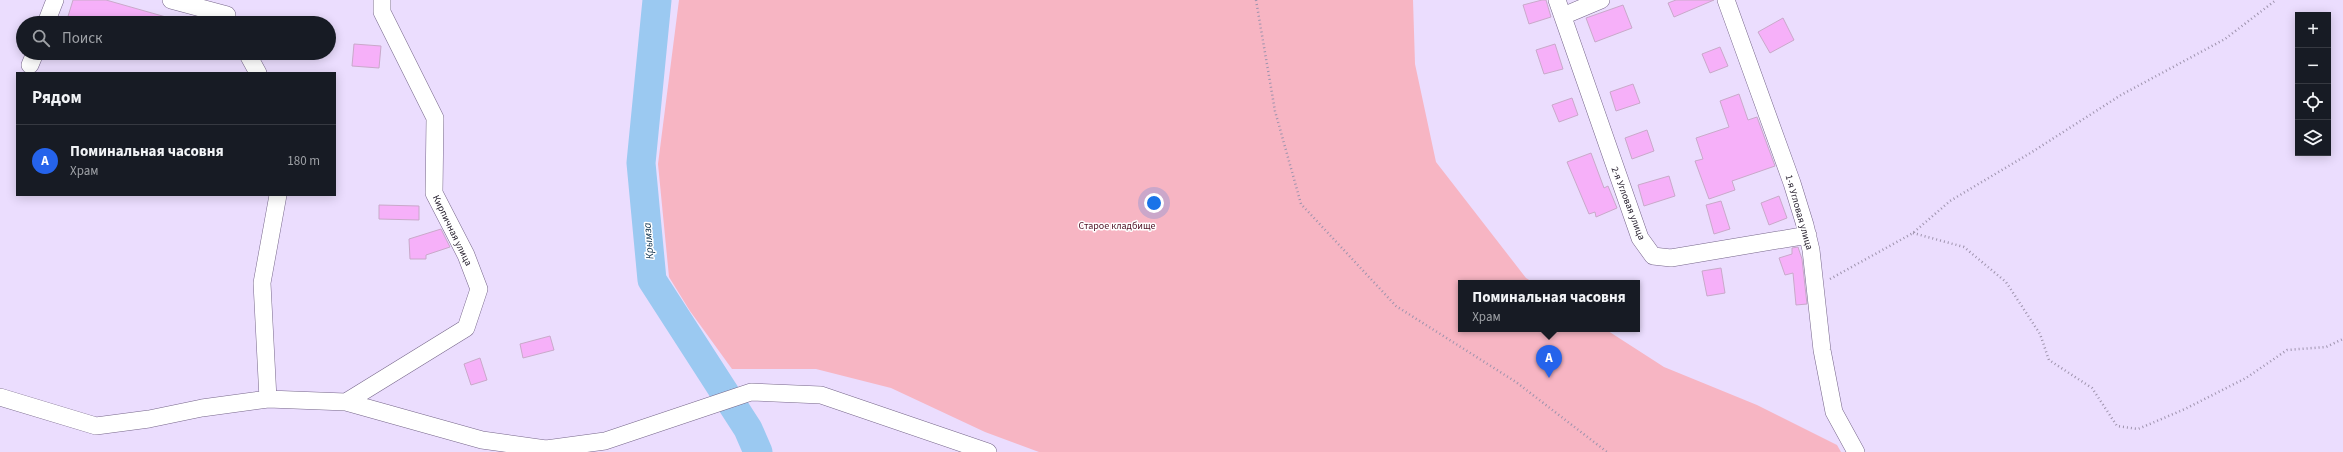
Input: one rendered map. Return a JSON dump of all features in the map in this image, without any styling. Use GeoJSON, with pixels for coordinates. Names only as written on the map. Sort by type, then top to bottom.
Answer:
{"type":"FeatureCollection","features":[{"type":"Feature","properties":{"kind":"street"},"geometry":{"type":"LineString","coordinates":[[49,16],[55,0]]}},
{"type":"Feature","properties":{"kind":"street"},"geometry":{"type":"LineString","coordinates":[[171,0],[226,13]]}},
{"type":"Feature","properties":{"kind":"street","name":"Кирпичная улица"},"geometry":{"type":"LineString","coordinates":[[346,402],[466,328],[479,289],[466,255],[434,193],[434,118],[382,12],[382,0]]}},
{"type":"Feature","properties":{"kind":"street","name":"2-я Угловая улица"},"geometry":{"type":"LineString","coordinates":[[1557,0],[1640,238],[1653,256],[1671,258],[1808,236]]}},
{"type":"Feature","properties":{"kind":"street"},"geometry":{"type":"LineString","coordinates":[[1563,16],[1601,0]]}},
{"type":"Feature","properties":{"kind":"street","name":"1-я Угловая улица"},"geometry":{"type":"LineString","coordinates":[[1726,0],[1792,183],[1808,236],[1822,350],[1834,412],[1856,452]]}},
{"type":"Feature","properties":{"kind":"street"},"geometry":{"type":"LineString","coordinates":[[251,60],[257,72]]}},
{"type":"Feature","properties":{"kind":"street"},"geometry":{"type":"LineString","coordinates":[[268,399],[262,283],[278,196]]}},
{"type":"Feature","properties":{"kind":"street"},"geometry":{"type":"LineString","coordinates":[[0,397],[96,426],[149,419],[202,408],[268,399],[346,402],[489,441],[546,449],[608,447],[707,407],[752,392],[821,395],[988,452]]}},
{"type":"Feature","properties":{"kind":"path"},"geometry":{"type":"LineString","coordinates":[[1256,0],[1275,111],[1301,204],[1396,306],[1516,382],[1607,452]]}},
{"type":"Feature","properties":{"kind":"path"},"geometry":{"type":"LineString","coordinates":[[1815,288],[1913,233],[1950,201],[2032,152],[2121,95],[2225,39],[2276,0]]}},
{"type":"Feature","properties":{"kind":"path"},"geometry":{"type":"LineString","coordinates":[[1913,233],[1964,247],[2006,282],[2040,334],[2049,360],[2092,388],[2118,426],[2138,429],[2185,409],[2246,378],[2287,350],[2326,347],[2343,339]]}},
{"type":"Feature","properties":{"kind":"green space","name":"Старое кладбище"},"geometry":{"type":"Polygon","coordinates":[[[679,0],[1413,0],[1415,64],[1436,162],[1526,278],[1529,280],[1458,280],[1458,332],[1610,332],[1664,367],[1757,405],[1837,445],[1841,452],[1039,452],[985,432],[891,388],[816,369],[732,369],[690,311],[669,277],[658,164],[679,0]]]}},
{"type":"Feature","properties":{"kind":"building"},"geometry":{"type":"Polygon","coordinates":[[[73,0],[106,0],[162,16],[68,16],[73,0]]]}},
{"type":"Feature","properties":{"kind":"building"},"geometry":{"type":"Polygon","coordinates":[[[1546,0],[1551,17],[1529,24],[1523,5],[1546,0]]]}},
{"type":"Feature","properties":{"kind":"building"},"geometry":{"type":"Polygon","coordinates":[[[1676,0],[1714,0],[1674,17],[1668,3],[1676,0]]]}},
{"type":"Feature","properties":{"kind":"building"},"geometry":{"type":"Polygon","coordinates":[[[1623,5],[1632,28],[1595,42],[1586,18],[1623,5]]]}},
{"type":"Feature","properties":{"kind":"building"},"geometry":{"type":"Polygon","coordinates":[[[1783,18],[1794,40],[1770,53],[1758,32],[1783,18]]]}},
{"type":"Feature","properties":{"kind":"building"},"geometry":{"type":"Polygon","coordinates":[[[354,44],[381,46],[379,68],[352,66],[354,44]]]}},
{"type":"Feature","properties":{"kind":"building"},"geometry":{"type":"Polygon","coordinates":[[[1555,44],[1563,69],[1544,74],[1536,50],[1555,44]]]}},
{"type":"Feature","properties":{"kind":"building"},"geometry":{"type":"Polygon","coordinates":[[[1720,47],[1728,66],[1710,73],[1702,54],[1720,47]]]}},
{"type":"Feature","properties":{"kind":"building"},"geometry":{"type":"Polygon","coordinates":[[[1633,84],[1640,103],[1616,111],[1610,92],[1633,84]]]}},
{"type":"Feature","properties":{"kind":"building"},"geometry":{"type":"Polygon","coordinates":[[[1739,94],[1748,120],[1757,117],[1775,166],[1732,181],[1735,190],[1709,199],[1695,161],[1703,159],[1696,138],[1729,127],[1720,101],[1739,94]]]}},
{"type":"Feature","properties":{"kind":"building"},"geometry":{"type":"Polygon","coordinates":[[[1572,98],[1578,115],[1559,122],[1552,105],[1572,98]]]}},
{"type":"Feature","properties":{"kind":"building"},"geometry":{"type":"Polygon","coordinates":[[[1647,130],[1654,151],[1632,159],[1625,138],[1647,130]]]}},
{"type":"Feature","properties":{"kind":"building"},"geometry":{"type":"Polygon","coordinates":[[[1591,153],[1604,188],[1608,186],[1617,208],[1596,217],[1595,212],[1589,214],[1567,162],[1591,153]]]}},
{"type":"Feature","properties":{"kind":"building"},"geometry":{"type":"Polygon","coordinates":[[[1669,176],[1675,196],[1644,206],[1638,185],[1669,176]]]}},
{"type":"Feature","properties":{"kind":"building"},"geometry":{"type":"Polygon","coordinates":[[[1779,196],[1787,218],[1769,225],[1761,203],[1779,196]]]}},
{"type":"Feature","properties":{"kind":"building"},"geometry":{"type":"Polygon","coordinates":[[[1721,201],[1730,229],[1714,234],[1706,205],[1721,201]]]}},
{"type":"Feature","properties":{"kind":"building"},"geometry":{"type":"Polygon","coordinates":[[[379,205],[419,206],[419,220],[379,219],[379,205]]]}},
{"type":"Feature","properties":{"kind":"building"},"geometry":{"type":"Polygon","coordinates":[[[441,229],[450,247],[426,255],[426,259],[410,259],[409,239],[441,229]]]}},
{"type":"Feature","properties":{"kind":"building"},"geometry":{"type":"Polygon","coordinates":[[[1798,247],[1802,259],[1807,304],[1796,305],[1793,273],[1785,275],[1779,258],[1792,254],[1792,248],[1798,247]]]}},
{"type":"Feature","properties":{"kind":"building"},"geometry":{"type":"Polygon","coordinates":[[[1721,268],[1725,293],[1707,296],[1702,271],[1721,268]]]}},
{"type":"Feature","properties":{"kind":"building"},"geometry":{"type":"Polygon","coordinates":[[[550,336],[554,350],[523,358],[520,344],[550,336]]]}},
{"type":"Feature","properties":{"kind":"building"},"geometry":{"type":"Polygon","coordinates":[[[480,358],[487,380],[471,385],[464,364],[480,358]]]}},
{"type":"Feature","properties":{"kind":"waterway","name":"Крымза"},"geometry":{"type":"LineString","coordinates":[[657,0],[641,163],[652,280],[748,429],[758,452]]}},
{"type":"Feature","properties":{"kind":"place","name":"Поминальная часовня"},"geometry":{"type":"Point","coordinates":[1549,378]}}]}
